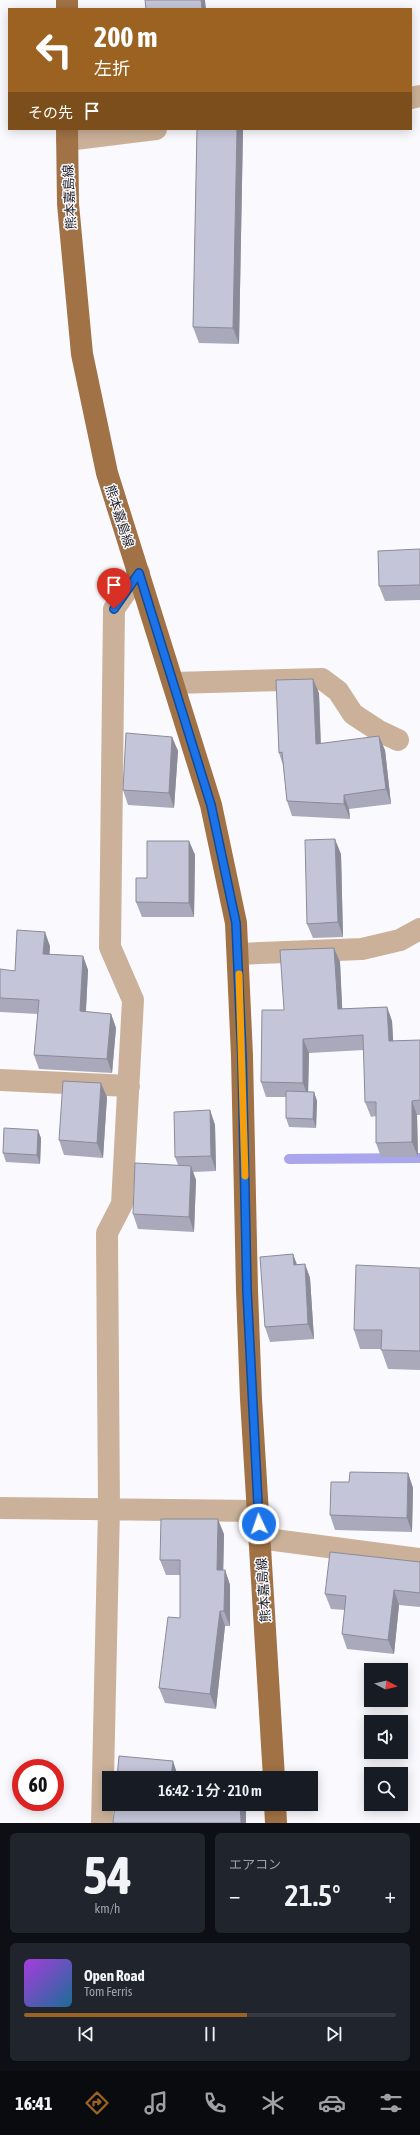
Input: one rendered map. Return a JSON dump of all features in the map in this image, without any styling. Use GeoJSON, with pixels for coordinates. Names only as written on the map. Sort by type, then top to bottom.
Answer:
{"type":"FeatureCollection","features":[{"type":"Feature","properties":{"kind":"main road","name":"熊本嘉島線"},"geometry":{"type":"LineString","coordinates":[[67,134],[68,204],[82,354],[107,473],[211,805],[236,923],[245,1165],[247,1290],[258,1511],[274,1771]]}},
{"type":"Feature","properties":{"kind":"main road"},"geometry":{"type":"LineString","coordinates":[[275,1811],[276,1823]]}},
{"type":"Feature","properties":{"kind":"street"},"geometry":{"type":"LineString","coordinates":[[67,134],[138,130]]}},
{"type":"Feature","properties":{"kind":"street"},"geometry":{"type":"LineString","coordinates":[[102,1823],[109,1508],[107,1233],[122,1204],[133,1000],[110,947],[114,609],[139,573]]}},
{"type":"Feature","properties":{"kind":"street"},"geometry":{"type":"LineString","coordinates":[[173,683],[322,679],[338,691],[353,714],[379,731],[398,740]]}},
{"type":"Feature","properties":{"kind":"street"},"geometry":{"type":"LineString","coordinates":[[238,954],[362,949],[400,940],[420,929]]}},
{"type":"Feature","properties":{"kind":"street"},"geometry":{"type":"LineString","coordinates":[[0,1080],[129,1086]]}},
{"type":"Feature","properties":{"kind":"street"},"geometry":{"type":"LineString","coordinates":[[0,1508],[109,1508],[258,1511]]}},
{"type":"Feature","properties":{"kind":"street"},"geometry":{"type":"LineString","coordinates":[[260,1538],[420,1559]]}},
{"type":"Feature","properties":{"kind":"building"},"geometry":{"type":"Polygon","coordinates":[[[145,0],[201,0],[202,8],[146,8],[145,0]]]}},
{"type":"Feature","properties":{"kind":"building"},"geometry":{"type":"Polygon","coordinates":[[[197,130],[237,130],[233,328],[193,327],[197,130]]]}},
{"type":"Feature","properties":{"kind":"building"},"geometry":{"type":"Polygon","coordinates":[[[420,549],[420,585],[379,586],[378,551],[420,549]]]}},
{"type":"Feature","properties":{"kind":"building"},"geometry":{"type":"Polygon","coordinates":[[[313,679],[316,744],[379,736],[386,789],[344,795],[344,804],[287,801],[282,752],[279,753],[276,680],[313,679]]]}},
{"type":"Feature","properties":{"kind":"building"},"geometry":{"type":"Polygon","coordinates":[[[126,733],[172,737],[169,793],[123,790],[126,733]]]}},
{"type":"Feature","properties":{"kind":"building"},"geometry":{"type":"Polygon","coordinates":[[[335,839],[338,922],[307,924],[305,840],[335,839]]]}},
{"type":"Feature","properties":{"kind":"building"},"geometry":{"type":"Polygon","coordinates":[[[147,841],[189,841],[189,903],[136,902],[136,878],[147,878],[147,841]]]}},
{"type":"Feature","properties":{"kind":"building"},"geometry":{"type":"Polygon","coordinates":[[[17,930],[45,932],[43,954],[83,956],[80,1011],[111,1014],[107,1059],[34,1055],[39,1000],[0,998],[0,969],[15,971],[17,930]]]}},
{"type":"Feature","properties":{"kind":"building"},"geometry":{"type":"Polygon","coordinates":[[[334,948],[338,1009],[387,1007],[389,1041],[420,1040],[420,1100],[412,1101],[412,1142],[376,1143],[376,1102],[365,1102],[363,1035],[303,1039],[303,1083],[261,1082],[262,1010],[284,1010],[280,950],[334,948]]]}},
{"type":"Feature","properties":{"kind":"building"},"geometry":{"type":"Polygon","coordinates":[[[63,1081],[101,1083],[97,1143],[59,1140],[63,1081]]]}},
{"type":"Feature","properties":{"kind":"building"},"geometry":{"type":"Polygon","coordinates":[[[286,1091],[314,1092],[313,1119],[286,1118],[286,1091]]]}},
{"type":"Feature","properties":{"kind":"building"},"geometry":{"type":"Polygon","coordinates":[[[210,1110],[211,1156],[175,1157],[174,1112],[210,1110]]]}},
{"type":"Feature","properties":{"kind":"building"},"geometry":{"type":"Polygon","coordinates":[[[4,1128],[38,1130],[37,1155],[3,1153],[4,1128]]]}},
{"type":"Feature","properties":{"kind":"building"},"geometry":{"type":"Polygon","coordinates":[[[135,1163],[191,1166],[189,1217],[133,1214],[135,1163]]]}},
{"type":"Feature","properties":{"kind":"building"},"geometry":{"type":"Polygon","coordinates":[[[293,1254],[294,1265],[305,1264],[308,1324],[265,1327],[260,1257],[293,1254]]]}},
{"type":"Feature","properties":{"kind":"building"},"geometry":{"type":"Polygon","coordinates":[[[356,1265],[420,1268],[420,1351],[381,1350],[382,1330],[354,1330],[356,1265]]]}},
{"type":"Feature","properties":{"kind":"building"},"geometry":{"type":"Polygon","coordinates":[[[350,1472],[408,1473],[407,1518],[330,1515],[331,1482],[349,1482],[350,1472]]]}},
{"type":"Feature","properties":{"kind":"building"},"geometry":{"type":"Polygon","coordinates":[[[161,1519],[218,1519],[217,1570],[225,1570],[224,1611],[220,1611],[210,1694],[159,1688],[168,1617],[180,1618],[180,1560],[160,1560],[161,1519]]]}},
{"type":"Feature","properties":{"kind":"building"},"geometry":{"type":"Polygon","coordinates":[[[330,1552],[420,1562],[420,1593],[394,1590],[388,1640],[342,1634],[346,1596],[325,1594],[330,1552]]]}},
{"type":"Feature","properties":{"kind":"building"},"geometry":{"type":"Polygon","coordinates":[[[119,1756],[173,1761],[172,1771],[118,1771],[119,1756]]]}},
{"type":"Feature","properties":{"kind":"building"},"geometry":{"type":"Polygon","coordinates":[[[114,1811],[240,1811],[241,1823],[113,1823],[114,1811]]]}},
{"type":"Feature","properties":{"kind":"waterway"},"geometry":{"type":"LineString","coordinates":[[289,1159],[420,1158]]}},
{"type":"Feature","properties":{"kind":"slow traffic"},"geometry":{"type":"LineString","coordinates":[[239,974],[245,1176]]}},
{"type":"Feature","properties":{"kind":"route"},"geometry":{"type":"LineString","coordinates":[[114,609],[139,573],[211,805],[236,923],[246,1181],[247,1290],[251,1399],[259,1524]]}}]}
